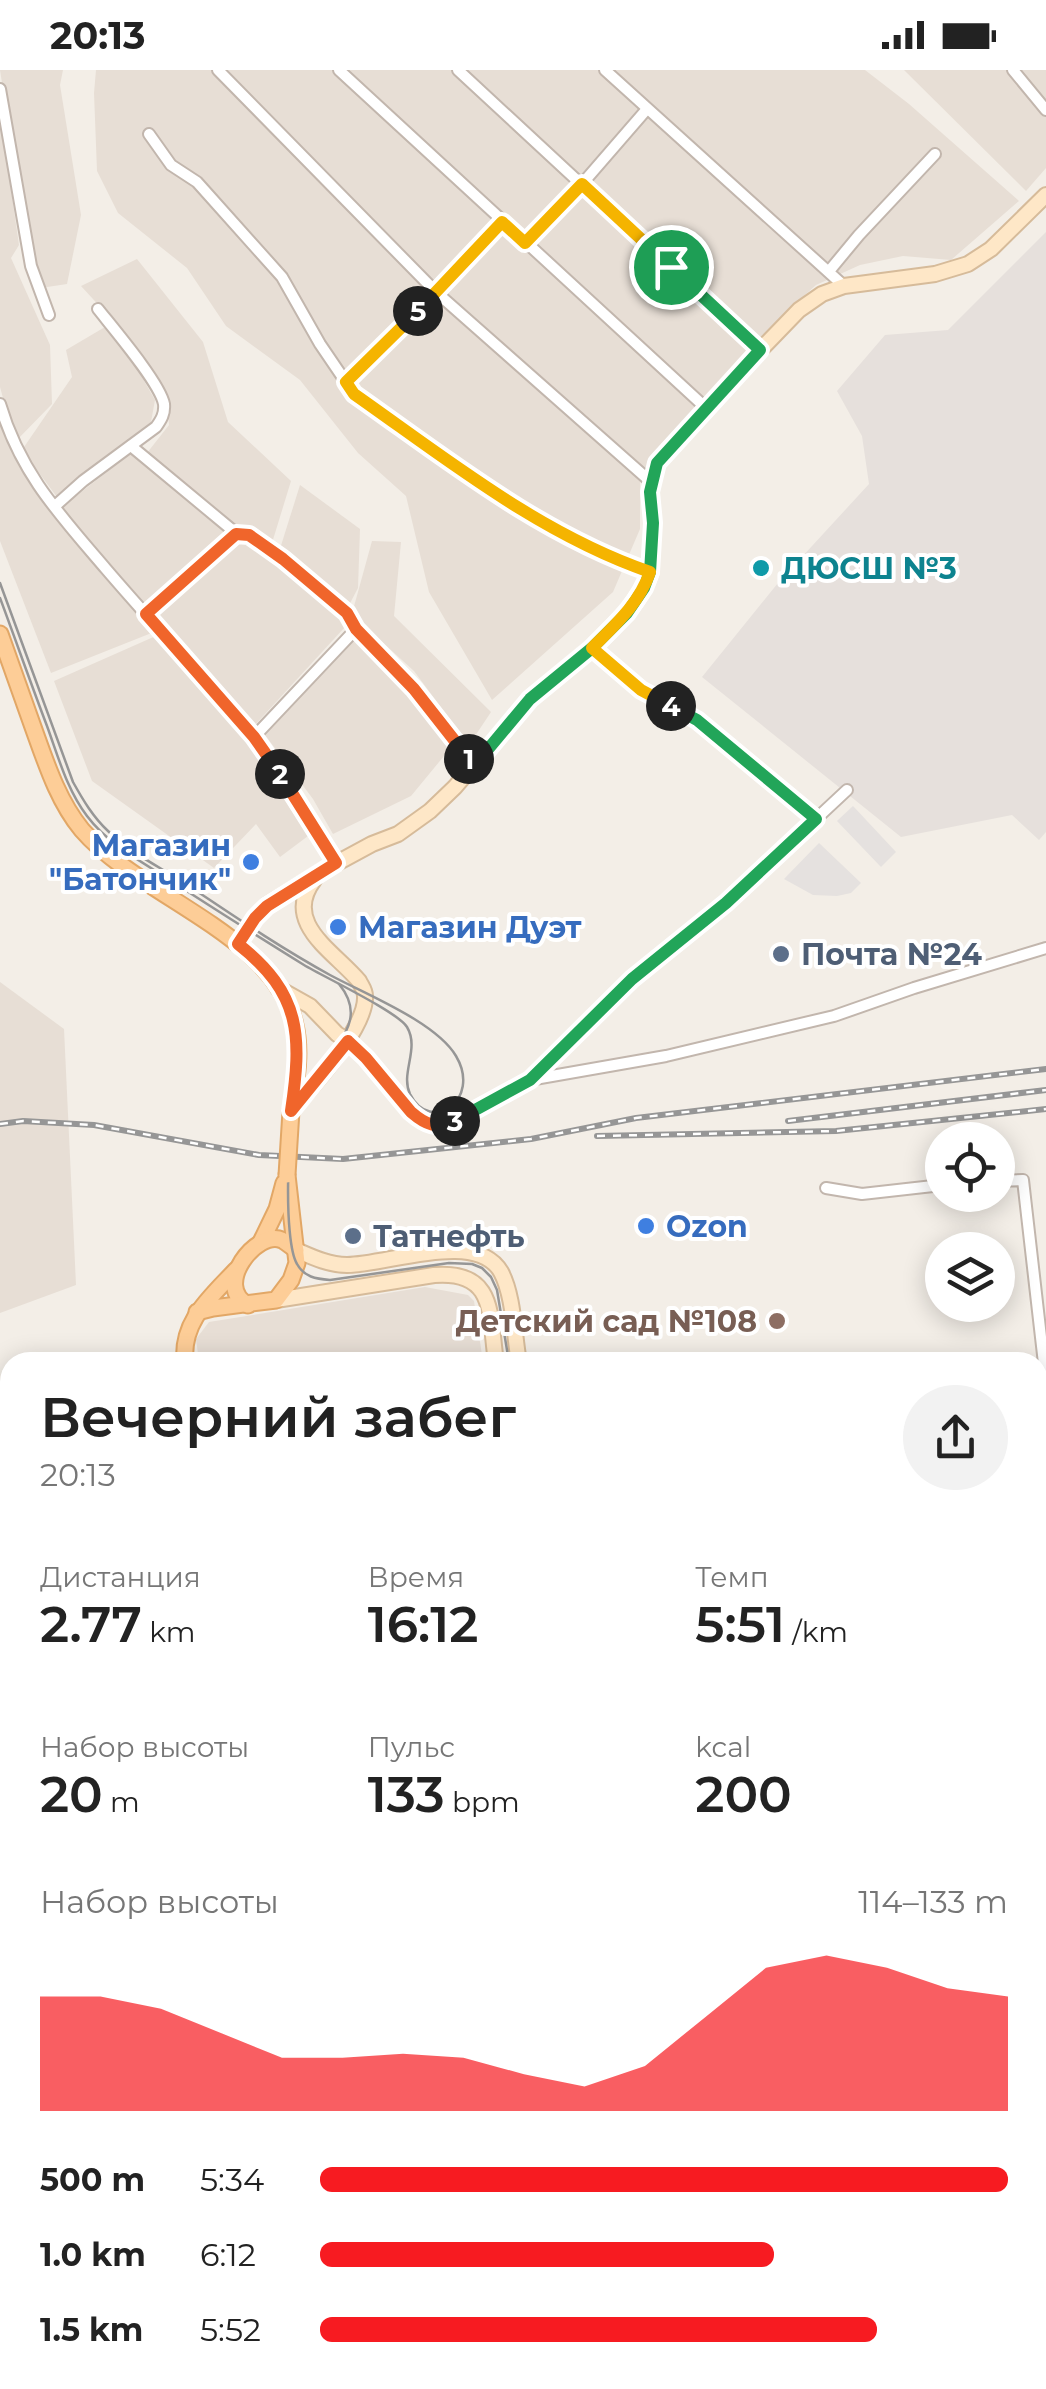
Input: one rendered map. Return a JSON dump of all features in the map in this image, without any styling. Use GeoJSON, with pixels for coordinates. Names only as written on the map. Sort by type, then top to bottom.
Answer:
{"type":"FeatureCollection","features":[{"type":"Feature","properties":{"kind":"main road"},"geometry":{"type":"LineString","coordinates":[[238,944],[267,906],[336,863],[398,834],[442,799],[530,699],[627,613],[650,572],[651,482],[657,463],[799,310],[822,294],[844,286],[935,274],[968,264],[990,249],[1046,195]]}},
{"type":"Feature","properties":{"kind":"main road"},"geometry":{"type":"LineString","coordinates":[[0,634],[46,765],[80,827],[102,851],[238,944],[264,967],[291,1012],[298,1066],[287,1175],[296,1269],[276,1300]]}},
{"type":"Feature","properties":{"kind":"main road"},"geometry":{"type":"LineString","coordinates":[[291,1111],[348,1041],[365,996],[359,982],[307,924],[303,900],[320,872]]}},
{"type":"Feature","properties":{"kind":"main road"},"geometry":{"type":"LineString","coordinates":[[278,988],[310,1006],[348,1041]]}},
{"type":"Feature","properties":{"kind":"main road"},"geometry":{"type":"LineString","coordinates":[[185,1352],[186,1337],[197,1312],[261,1242],[287,1175]]}},
{"type":"Feature","properties":{"kind":"main road"},"geometry":{"type":"LineString","coordinates":[[261,1242],[280,1239],[296,1250],[341,1265],[445,1251],[485,1256],[497,1266],[507,1286],[517,1352]]}},
{"type":"Feature","properties":{"kind":"main road"},"geometry":{"type":"LineString","coordinates":[[238,1266],[234,1289],[240,1300],[248,1304]]}},
{"type":"Feature","properties":{"kind":"main road"},"geometry":{"type":"LineString","coordinates":[[197,1312],[434,1274],[460,1276],[484,1290],[494,1352]]}},
{"type":"Feature","properties":{"kind":"street"},"geometry":{"type":"LineString","coordinates":[[218,70],[436,292],[651,482]]}},
{"type":"Feature","properties":{"kind":"street"},"geometry":{"type":"LineString","coordinates":[[338,70],[706,408]]}},
{"type":"Feature","properties":{"kind":"street"},"geometry":{"type":"LineString","coordinates":[[458,70],[760,350]]}},
{"type":"Feature","properties":{"kind":"street"},"geometry":{"type":"LineString","coordinates":[[606,70],[844,286]]}},
{"type":"Feature","properties":{"kind":"street"},"geometry":{"type":"LineString","coordinates":[[1013,70],[1046,110]]}},
{"type":"Feature","properties":{"kind":"street"},"geometry":{"type":"LineString","coordinates":[[0,89],[31,266],[49,314]]}},
{"type":"Feature","properties":{"kind":"street"},"geometry":{"type":"LineString","coordinates":[[525,243],[647,109]]}},
{"type":"Feature","properties":{"kind":"street"},"geometry":{"type":"LineString","coordinates":[[149,134],[170,164],[197,182],[282,277],[354,394],[507,501],[577,541],[650,572]]}},
{"type":"Feature","properties":{"kind":"street"},"geometry":{"type":"LineString","coordinates":[[830,270],[935,154]]}},
{"type":"Feature","properties":{"kind":"street"},"geometry":{"type":"LineString","coordinates":[[346,382],[502,222]]}},
{"type":"Feature","properties":{"kind":"street"},"geometry":{"type":"LineString","coordinates":[[55,506],[160,422],[164,404],[142,365],[98,309]]}},
{"type":"Feature","properties":{"kind":"street"},"geometry":{"type":"LineString","coordinates":[[0,404],[26,470],[254,737],[336,863]]}},
{"type":"Feature","properties":{"kind":"street"},"geometry":{"type":"LineString","coordinates":[[131,446],[236,534],[249,535],[283,559],[347,613],[356,629],[414,689],[474,766]]}},
{"type":"Feature","properties":{"kind":"street"},"geometry":{"type":"LineString","coordinates":[[146,614],[236,534]]}},
{"type":"Feature","properties":{"kind":"street"},"geometry":{"type":"LineString","coordinates":[[254,737],[356,629]]}},
{"type":"Feature","properties":{"kind":"street"},"geometry":{"type":"LineString","coordinates":[[592,648],[641,690],[697,720],[816,819]]}},
{"type":"Feature","properties":{"kind":"street"},"geometry":{"type":"LineString","coordinates":[[348,1041],[411,1112],[428,1125],[449,1123],[530,1080],[632,979],[726,903],[847,790]]}},
{"type":"Feature","properties":{"kind":"street"},"geometry":{"type":"LineString","coordinates":[[530,1080],[666,1056],[834,1016],[1046,948]]}},
{"type":"Feature","properties":{"kind":"street"},"geometry":{"type":"LineString","coordinates":[[1015,1180],[1023,1180],[1043,1352]]}},
{"type":"Feature","properties":{"kind":"street"},"geometry":{"type":"LineString","coordinates":[[826,1188],[862,1194],[925,1188]]}},
{"type":"Feature","properties":{"kind":"shaded area"},"geometry":{"type":"Polygon","coordinates":[[[0,70],[63,70],[60,85],[81,215],[67,284],[34,289],[0,70]]]}},
{"type":"Feature","properties":{"kind":"shaded area"},"geometry":{"type":"Polygon","coordinates":[[[96,70],[865,70],[1019,201],[951,260],[903,256],[860,265],[816,285],[785,313],[652,454],[640,483],[640,529],[613,592],[492,700],[429,592],[406,496],[358,453],[300,380],[226,326],[187,268],[118,213],[97,171],[96,70]]]}},
{"type":"Feature","properties":{"kind":"shaded area"},"geometry":{"type":"Polygon","coordinates":[[[904,70],[1046,70],[1046,168],[1026,191],[904,70]]]}},
{"type":"Feature","properties":{"kind":"shaded area"},"geometry":{"type":"Polygon","coordinates":[[[0,113],[19,245],[11,258],[50,345],[52,404],[15,442],[0,387],[0,113]]]}},
{"type":"Feature","properties":{"kind":"shaded area"},"geometry":{"type":"Polygon","coordinates":[[[1046,232],[1046,832],[1039,840],[1012,815],[901,837],[702,677],[778,583],[869,484],[862,436],[837,391],[885,335],[948,330],[1046,232]]]}},
{"type":"Feature","properties":{"kind":"shaded area"},"geometry":{"type":"Polygon","coordinates":[[[137,259],[203,342],[228,422],[291,481],[272,543],[239,531],[147,453],[169,425],[167,402],[104,311],[81,286],[137,259]]]}},
{"type":"Feature","properties":{"kind":"shaded area"},"geometry":{"type":"Polygon","coordinates":[[[105,327],[155,400],[151,422],[57,497],[22,450],[72,377],[66,350],[105,327]]]}},
{"type":"Feature","properties":{"kind":"shaded area"},"geometry":{"type":"Polygon","coordinates":[[[0,413],[9,442],[45,503],[154,632],[51,673],[0,541],[0,413]]]}},
{"type":"Feature","properties":{"kind":"shaded area"},"geometry":{"type":"Polygon","coordinates":[[[136,449],[231,535],[148,611],[61,508],[136,449]]]}},
{"type":"Feature","properties":{"kind":"shaded area"},"geometry":{"type":"Polygon","coordinates":[[[300,485],[360,529],[358,588],[348,607],[279,552],[300,485]]]}},
{"type":"Feature","properties":{"kind":"shaded area"},"geometry":{"type":"Polygon","coordinates":[[[236,540],[249,541],[332,603],[345,627],[253,727],[156,613],[236,540]]]}},
{"type":"Feature","properties":{"kind":"shaded area"},"geometry":{"type":"Polygon","coordinates":[[[372,541],[401,542],[394,616],[491,712],[469,745],[414,671],[357,619],[353,610],[372,541]]]}},
{"type":"Feature","properties":{"kind":"shaded area"},"geometry":{"type":"Polygon","coordinates":[[[359,627],[404,670],[453,745],[411,796],[333,834],[313,799],[265,735],[359,627]]]}},
{"type":"Feature","properties":{"kind":"shaded area"},"geometry":{"type":"Polygon","coordinates":[[[158,635],[236,724],[308,836],[280,857],[256,824],[214,868],[92,781],[54,681],[158,635]]]}},
{"type":"Feature","properties":{"kind":"shaded area"},"geometry":{"type":"Polygon","coordinates":[[[853,806],[896,852],[881,867],[837,821],[853,806]]]}},
{"type":"Feature","properties":{"kind":"shaded area"},"geometry":{"type":"Polygon","coordinates":[[[819,843],[861,883],[851,893],[813,895],[784,879],[819,843]]]}},
{"type":"Feature","properties":{"kind":"shaded area"},"geometry":{"type":"Polygon","coordinates":[[[0,982],[64,1029],[76,1285],[0,1313],[0,982]]]}},
{"type":"Feature","properties":{"kind":"shaded area"},"geometry":{"type":"Polygon","coordinates":[[[425,1287],[468,1295],[474,1301],[482,1352],[198,1352],[196,1339],[209,1322],[425,1287]]]}},
{"type":"Feature","properties":{"kind":"tram line"},"geometry":{"type":"LineString","coordinates":[[0,583],[73,782],[98,820],[134,852],[274,942],[433,1032],[456,1056],[462,1072],[463,1086],[451,1107],[430,1112],[410,1094],[407,1078],[412,1044],[401,1021],[220,912],[125,851],[95,826],[80,806],[64,772],[0,598]]}},
{"type":"Feature","properties":{"kind":"tram line"},"geometry":{"type":"LineString","coordinates":[[339,984],[350,1005],[347,1030],[303,1086],[294,1109],[288,1207],[297,1264],[311,1276],[330,1280],[449,1263],[482,1268],[497,1290],[507,1352]]}},
{"type":"Feature","properties":{"kind":"railway"},"geometry":{"type":"LineString","coordinates":[[0,1124],[23,1121],[94,1125],[259,1155],[343,1159],[531,1139],[636,1118],[1046,1069]]}},
{"type":"Feature","properties":{"kind":"railway"},"geometry":{"type":"LineString","coordinates":[[788,1121],[1046,1090]]}},
{"type":"Feature","properties":{"kind":"railway"},"geometry":{"type":"LineString","coordinates":[[597,1136],[836,1131],[1046,1109]]}},
{"type":"Feature","properties":{"kind":"place","name":"ДЮСШ №3"},"geometry":{"type":"Point","coordinates":[761,568]}},
{"type":"Feature","properties":{"kind":"place","name":"Магазин \"Батончик\""},"geometry":{"type":"Point","coordinates":[251,862]}},
{"type":"Feature","properties":{"kind":"place","name":"Магазин Дуэт"},"geometry":{"type":"Point","coordinates":[338,927]}},
{"type":"Feature","properties":{"kind":"place","name":"Почта №24"},"geometry":{"type":"Point","coordinates":[781,954]}},
{"type":"Feature","properties":{"kind":"place","name":"Ozon"},"geometry":{"type":"Point","coordinates":[646,1226]}},
{"type":"Feature","properties":{"kind":"place","name":"Татнефть"},"geometry":{"type":"Point","coordinates":[353,1236]}},
{"type":"Feature","properties":{"kind":"place","name":"Детский сад №108"},"geometry":{"type":"Point","coordinates":[777,1321]}},
{"type":"Feature","properties":{"kind":"route"},"geometry":{"type":"LineString","coordinates":[[671,267],[582,184],[525,243],[502,222],[346,382],[354,394],[507,501],[577,541],[650,572],[644,588],[627,613],[592,648],[641,690],[697,720],[816,819],[726,903],[632,979],[530,1080],[506,1094],[449,1123],[428,1125],[411,1112],[348,1041],[291,1111],[298,1057],[291,1012],[271,976],[238,944],[267,906],[336,863],[254,737],[146,614],[236,534],[249,535],[347,613],[356,629],[414,689],[474,766],[530,699],[627,613],[650,572],[650,492],[657,463],[760,350],[671,267]]}}]}
